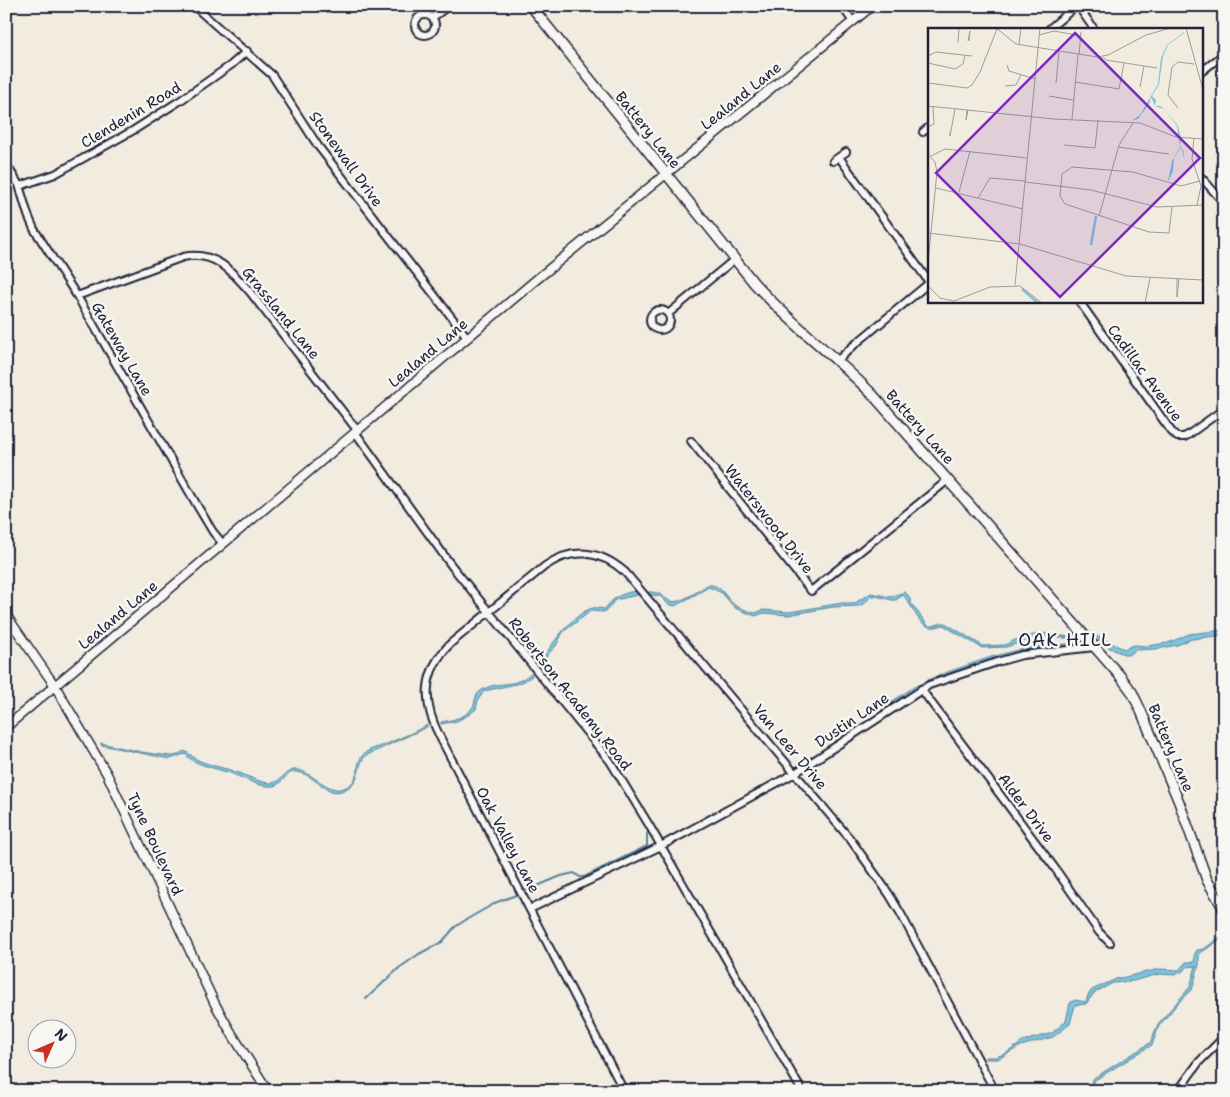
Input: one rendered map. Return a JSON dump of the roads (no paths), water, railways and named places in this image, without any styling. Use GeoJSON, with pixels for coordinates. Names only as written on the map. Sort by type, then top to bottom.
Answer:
{"type":"FeatureCollection","features":[{"type":"Feature","properties":{"kind":"main road","name":"Battery Lane"},"geometry":{"type":"LineString","coordinates":[[531,6],[735,259],[780,311],[838,360],[883,406],[1121,677],[1138,703],[1179,802],[1207,880],[1224,909]]}},
{"type":"Feature","properties":{"kind":"street","name":"Stonewall Drive"},"geometry":{"type":"LineString","coordinates":[[194,6],[272,75],[318,146],[468,338]]}},
{"type":"Feature","properties":{"kind":"street"},"geometry":{"type":"LineString","coordinates":[[432,18],[448,6]]}},
{"type":"Feature","properties":{"kind":"street"},"geometry":{"type":"LineString","coordinates":[[842,6],[853,22]]}},
{"type":"Feature","properties":{"kind":"street","name":"Lealand Lane"},"geometry":{"type":"LineString","coordinates":[[6,727],[356,431],[872,6]]}},
{"type":"Feature","properties":{"kind":"street"},"geometry":{"type":"LineString","coordinates":[[1050,28],[1077,6],[1093,28]]}},
{"type":"Feature","properties":{"kind":"street","name":"Clendenin Road"},"geometry":{"type":"LineString","coordinates":[[20,186],[55,174],[134,130],[181,100],[247,52]]}},
{"type":"Feature","properties":{"kind":"street"},"geometry":{"type":"LineString","coordinates":[[1202,71],[1224,54]]}},
{"type":"Feature","properties":{"kind":"street"},"geometry":{"type":"LineString","coordinates":[[923,132],[928,128]]}},
{"type":"Feature","properties":{"kind":"street"},"geometry":{"type":"LineString","coordinates":[[846,152],[836,159],[928,282]]}},
{"type":"Feature","properties":{"kind":"street","name":"Gateway Lane"},"geometry":{"type":"LineString","coordinates":[[6,164],[20,186],[32,225],[77,296],[205,518],[223,544]]}},
{"type":"Feature","properties":{"kind":"street"},"geometry":{"type":"LineString","coordinates":[[1202,178],[1224,203]]}},
{"type":"Feature","properties":{"kind":"street","name":"Grassland Lane"},"geometry":{"type":"LineString","coordinates":[[77,296],[88,290],[183,256],[197,255],[217,261],[227,266],[250,292],[356,431]]}},
{"type":"Feature","properties":{"kind":"street"},"geometry":{"type":"LineString","coordinates":[[668,314],[735,259]]}},
{"type":"Feature","properties":{"kind":"street"},"geometry":{"type":"LineString","coordinates":[[838,360],[928,284]]}},
{"type":"Feature","properties":{"kind":"street","name":"Cadillac Avenue"},"geometry":{"type":"LineString","coordinates":[[1080,302],[1170,431],[1177,437],[1188,435],[1224,409]]}},
{"type":"Feature","properties":{"kind":"street","name":"Robertson Academy Road"},"geometry":{"type":"LineString","coordinates":[[356,431],[447,559],[605,754],[627,787],[802,1091]]}},
{"type":"Feature","properties":{"kind":"street","name":"Waterswood Drive"},"geometry":{"type":"LineString","coordinates":[[691,441],[811,591],[948,480]]}},
{"type":"Feature","properties":{"kind":"street","name":"Van Leer Drive"},"geometry":{"type":"LineString","coordinates":[[489,611],[540,570],[557,558],[567,555],[583,553],[598,555],[612,561],[630,578],[851,840],[889,894],[995,1091]]}},
{"type":"Feature","properties":{"kind":"street","name":"Oak Valley Lane"},"geometry":{"type":"LineString","coordinates":[[489,611],[451,643],[439,656],[430,676],[427,699],[430,713],[435,728],[624,1091]]}},
{"type":"Feature","properties":{"kind":"street","name":"Tyne Boulevard"},"geometry":{"type":"LineString","coordinates":[[6,615],[55,686],[97,755],[116,791],[215,1004],[268,1091]]}},
{"type":"Feature","properties":{"kind":"street","name":"Dustin Lane"},"geometry":{"type":"LineString","coordinates":[[530,909],[661,846],[795,773],[921,689],[958,674],[1022,655],[1095,647]]}},
{"type":"Feature","properties":{"kind":"street","name":"Alder Drive"},"geometry":{"type":"LineString","coordinates":[[921,689],[1054,867],[1099,932],[1110,943]]}},
{"type":"Feature","properties":{"kind":"street"},"geometry":{"type":"LineString","coordinates":[[1178,1091],[1195,1066],[1224,1037]]}},
{"type":"Feature","properties":{"kind":"water"},"geometry":{"type":"Polygon","coordinates":[[[707,585],[712,585],[720,589],[732,603],[743,609],[755,613],[763,610],[789,612],[842,603],[855,603],[871,593],[890,597],[904,592],[909,596],[911,603],[928,626],[923,624],[903,595],[896,600],[871,596],[864,604],[859,606],[833,607],[788,615],[764,613],[755,616],[735,608],[722,593],[709,587],[675,606],[668,604],[660,596],[651,595],[648,592],[658,594],[670,601],[678,601],[707,585]]]}},
{"type":"Feature","properties":{"kind":"water"},"geometry":{"type":"Polygon","coordinates":[[[635,591],[638,595],[615,600],[606,611],[591,611],[563,632],[556,646],[547,655],[543,668],[540,664],[549,649],[562,632],[578,616],[593,608],[605,609],[618,597],[635,591]]]}},
{"type":"Feature","properties":{"kind":"water"},"geometry":{"type":"Polygon","coordinates":[[[945,623],[983,646],[1005,645],[1015,640],[1041,633],[1070,637],[1079,635],[1084,640],[1070,646],[1024,650],[929,680],[889,707],[887,705],[914,687],[936,676],[991,657],[1030,647],[1067,644],[1074,640],[1054,636],[1037,637],[1006,647],[982,648],[943,625],[928,626],[945,623]]]}},
{"type":"Feature","properties":{"kind":"water"},"geometry":{"type":"Polygon","coordinates":[[[1224,630],[1224,635],[1192,639],[1177,645],[1156,649],[1136,650],[1128,655],[1108,647],[1090,633],[1124,649],[1134,645],[1147,646],[1168,643],[1189,634],[1224,630]]]}},
{"type":"Feature","properties":{"kind":"water"},"geometry":{"type":"Polygon","coordinates":[[[531,673],[532,676],[521,683],[484,691],[478,700],[476,709],[470,714],[457,721],[441,724],[441,722],[466,714],[473,706],[480,691],[490,686],[513,683],[531,673]]]}},
{"type":"Feature","properties":{"kind":"water"},"geometry":{"type":"Polygon","coordinates":[[[427,725],[427,727],[365,756],[354,783],[344,790],[338,792],[326,789],[303,773],[293,772],[277,785],[263,786],[203,765],[185,754],[170,759],[101,745],[101,743],[170,756],[175,756],[184,751],[205,763],[269,783],[277,781],[290,771],[299,770],[325,785],[340,789],[347,787],[355,779],[360,760],[365,753],[427,725]]]}},
{"type":"Feature","properties":{"kind":"water"},"geometry":{"type":"Polygon","coordinates":[[[1224,934],[1224,937],[1199,954],[1199,965],[1192,990],[1177,1004],[1159,1026],[1152,1045],[1095,1080],[1087,1091],[1084,1091],[1094,1078],[1150,1043],[1158,1024],[1190,987],[1196,966],[1187,967],[1175,975],[1159,974],[1133,981],[1113,983],[1094,993],[1086,1004],[1075,1005],[1070,1024],[1053,1037],[1021,1046],[998,1059],[986,1059],[986,1057],[1005,1054],[1024,1041],[1052,1033],[1066,1021],[1070,1003],[1075,1000],[1086,1002],[1092,990],[1116,979],[1160,969],[1179,970],[1186,962],[1194,962],[1194,955],[1197,950],[1204,949],[1224,934]]]}},
{"type":"Feature","properties":{"kind":"waterway"},"geometry":{"type":"LineString","coordinates":[[523,892],[561,876],[574,873],[584,877],[647,846],[647,834],[649,831]]}},
{"type":"Feature","properties":{"kind":"waterway"},"geometry":{"type":"LineString","coordinates":[[366,999],[399,968],[419,954],[442,942],[455,927],[497,902],[519,894]]}},
{"type":"Feature","properties":{"kind":"district","name":"OAK HILL"},"geometry":{"type":"Point","coordinates":[1065,640]}}]}
